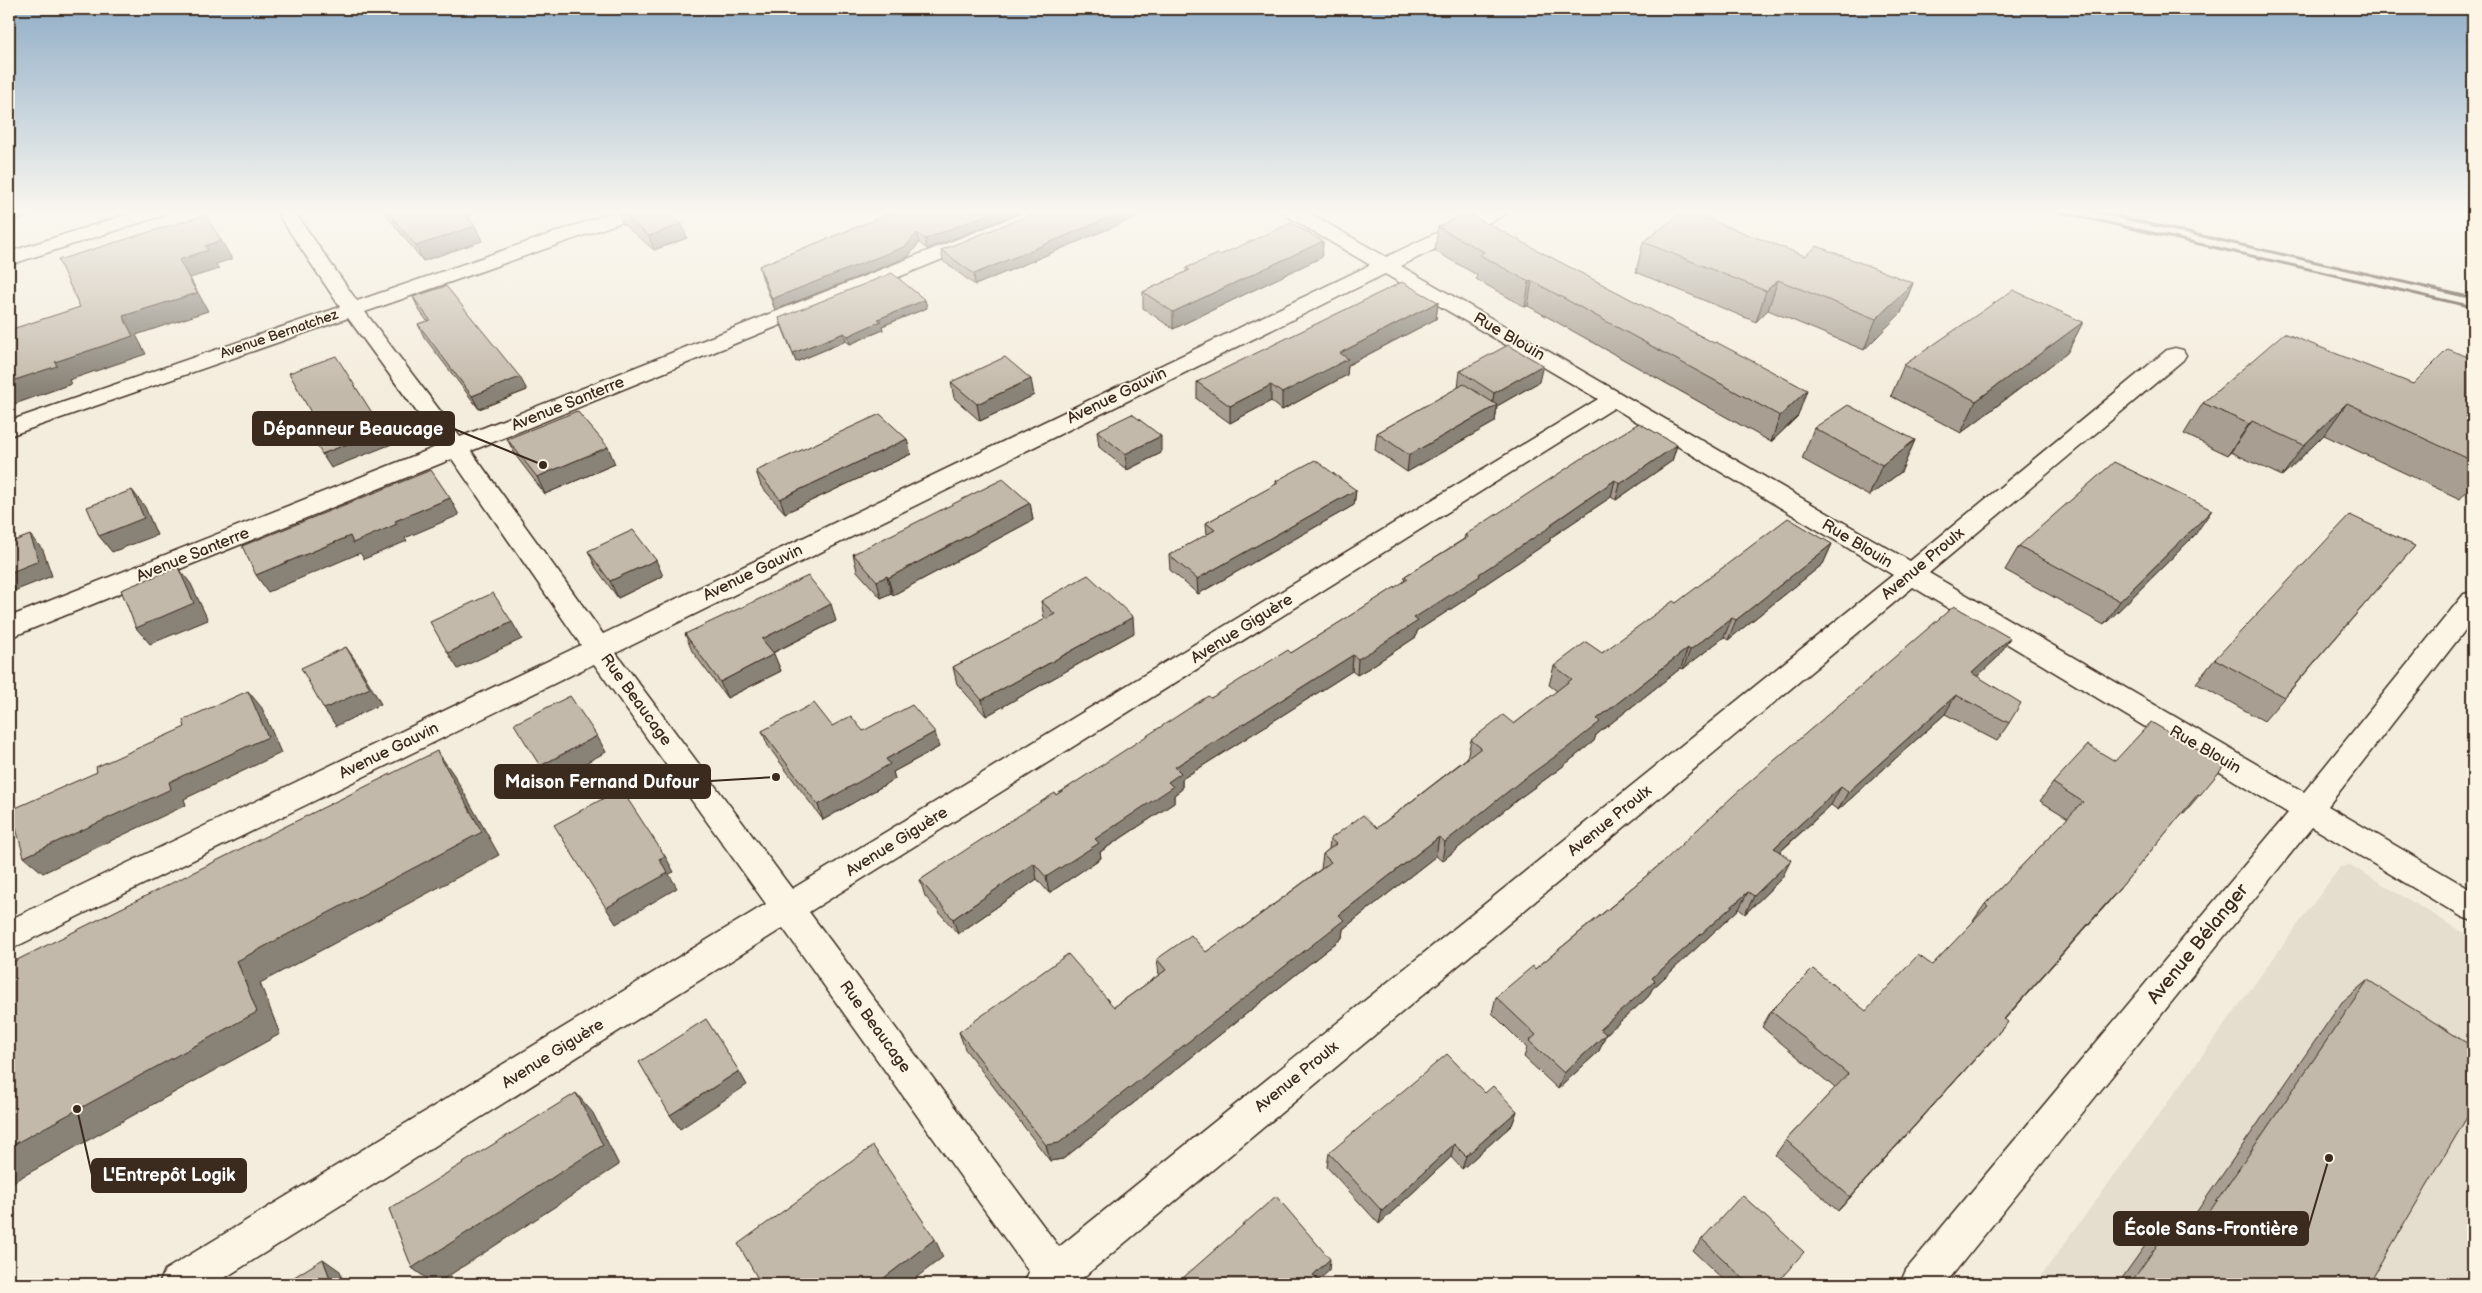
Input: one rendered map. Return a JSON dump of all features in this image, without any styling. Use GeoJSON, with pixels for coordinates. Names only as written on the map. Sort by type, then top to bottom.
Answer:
{"type":"FeatureCollection","features":[{"type":"Feature","properties":{"kind":"street","name":"Rue Beaucage"},"geometry":{"type":"LineString","coordinates":[[326,271],[352,309],[457,449],[599,650],[789,909],[1054,1281]]}},
{"type":"Feature","properties":{"kind":"street","name":"Avenue Bernatchez"},"geometry":{"type":"LineString","coordinates":[[9,428],[461,271]]}},
{"type":"Feature","properties":{"kind":"street","name":"Avenue Santerre"},"geometry":{"type":"LineString","coordinates":[[9,628],[895,271]]}},
{"type":"Feature","properties":{"kind":"street","name":"Avenue Gauvin"},"geometry":{"type":"LineString","coordinates":[[9,936],[1373,271]]}},
{"type":"Feature","properties":{"kind":"street","name":"Rue Blouin"},"geometry":{"type":"LineString","coordinates":[[1397,271],[1615,398],[1910,576],[2473,907]]}},
{"type":"Feature","properties":{"kind":"street","name":"Avenue Proulx"},"geometry":{"type":"LineString","coordinates":[[1054,1281],[1910,576],[2175,355]]}},
{"type":"Feature","properties":{"kind":"street","name":"Avenue Giguère"},"geometry":{"type":"LineString","coordinates":[[179,1284],[1615,398]]}},
{"type":"Feature","properties":{"kind":"street","name":"Avenue Bélanger"},"geometry":{"type":"LineString","coordinates":[[1920,1284],[2308,810],[2473,601]]}},
{"type":"Feature","properties":{"kind":"shaded area"},"geometry":{"type":"Polygon","coordinates":[[[2350,865],[2473,938],[2473,1284],[2035,1284],[2340,867],[2350,865]]]}},
{"type":"Feature","properties":{"kind":"building"},"geometry":{"type":"Polygon","coordinates":[[[63,271],[185,271],[197,293],[123,316],[133,336],[55,362],[57,366],[9,382],[9,330],[80,307],[63,271]]]}},
{"type":"Feature","properties":{"kind":"building"},"geometry":{"type":"Polygon","coordinates":[[[761,271],[842,271],[772,299],[761,271]]]}},
{"type":"Feature","properties":{"kind":"building"},"geometry":{"type":"Polygon","coordinates":[[[1187,271],[1259,271],[1173,312],[1143,292],[1187,271]]]}},
{"type":"Feature","properties":{"kind":"building"},"geometry":{"type":"Polygon","coordinates":[[[1510,271],[1578,271],[1807,390],[1780,416],[1532,281],[1529,282],[1510,271]]]}},
{"type":"Feature","properties":{"kind":"building"},"geometry":{"type":"Polygon","coordinates":[[[1717,271],[1883,271],[1913,283],[1876,319],[1778,280],[1766,291],[1717,271]]]}},
{"type":"Feature","properties":{"kind":"building"},"geometry":{"type":"Polygon","coordinates":[[[892,273],[925,300],[878,319],[881,321],[848,336],[844,333],[793,353],[779,318],[892,273]]]}},
{"type":"Feature","properties":{"kind":"building"},"geometry":{"type":"Polygon","coordinates":[[[1402,282],[1438,302],[1340,353],[1348,359],[1282,393],[1271,385],[1230,406],[1197,382],[1402,282]]]}},
{"type":"Feature","properties":{"kind":"building"},"geometry":{"type":"Polygon","coordinates":[[[446,286],[520,377],[472,396],[418,324],[430,320],[413,297],[446,286]]]}},
{"type":"Feature","properties":{"kind":"building"},"geometry":{"type":"Polygon","coordinates":[[[2013,290],[2083,322],[1976,401],[1904,365],[2013,290]]]}},
{"type":"Feature","properties":{"kind":"building"},"geometry":{"type":"Polygon","coordinates":[[[2284,333],[2413,384],[2448,349],[2473,359],[2473,461],[2347,403],[2304,445],[2252,421],[2249,424],[2203,403],[2284,333]]]}},
{"type":"Feature","properties":{"kind":"building"},"geometry":{"type":"Polygon","coordinates":[[[1508,345],[1543,365],[1494,393],[1460,371],[1508,345]]]}},
{"type":"Feature","properties":{"kind":"building"},"geometry":{"type":"Polygon","coordinates":[[[336,356],[383,430],[322,454],[303,422],[314,418],[289,373],[336,356]]]}},
{"type":"Feature","properties":{"kind":"building"},"geometry":{"type":"Polygon","coordinates":[[[1005,357],[1031,379],[977,404],[951,382],[1005,357]]]}},
{"type":"Feature","properties":{"kind":"building"},"geometry":{"type":"Polygon","coordinates":[[[1464,384],[1497,405],[1409,455],[1377,433],[1464,384]]]}},
{"type":"Feature","properties":{"kind":"building"},"geometry":{"type":"Polygon","coordinates":[[[1848,405],[1915,440],[1882,465],[1814,428],[1848,405]]]}},
{"type":"Feature","properties":{"kind":"building"},"geometry":{"type":"Polygon","coordinates":[[[577,411],[608,447],[537,477],[507,439],[577,411]]]}},
{"type":"Feature","properties":{"kind":"building"},"geometry":{"type":"Polygon","coordinates":[[[880,414],[907,439],[780,499],[756,471],[880,414]]]}},
{"type":"Feature","properties":{"kind":"building"},"geometry":{"type":"Polygon","coordinates":[[[1132,414],[1161,436],[1125,454],[1097,431],[1132,414]]]}},
{"type":"Feature","properties":{"kind":"building"},"geometry":{"type":"Polygon","coordinates":[[[1639,423],[1677,445],[1620,484],[1615,480],[1551,524],[1553,525],[1479,574],[1480,576],[1414,618],[1418,621],[1370,652],[1358,659],[1353,655],[1175,767],[1181,773],[1168,782],[1173,787],[1095,839],[1099,843],[1046,877],[1034,863],[953,919],[920,880],[1002,826],[1055,793],[1056,795],[1208,696],[1211,698],[1288,650],[1291,653],[1408,579],[1405,576],[1468,537],[1465,535],[1639,423]]]}},
{"type":"Feature","properties":{"kind":"building"},"geometry":{"type":"Polygon","coordinates":[[[1315,460],[1356,490],[1197,579],[1169,555],[1215,530],[1206,523],[1315,460]]]}},
{"type":"Feature","properties":{"kind":"building"},"geometry":{"type":"Polygon","coordinates":[[[2114,462],[2212,510],[2120,601],[2019,546],[2114,462]]]}},
{"type":"Feature","properties":{"kind":"building"},"geometry":{"type":"Polygon","coordinates":[[[431,470],[450,498],[395,521],[397,524],[353,543],[350,536],[256,575],[242,546],[431,470]]]}},
{"type":"Feature","properties":{"kind":"building"},"geometry":{"type":"Polygon","coordinates":[[[1003,479],[1030,503],[888,578],[887,576],[877,581],[853,554],[1003,479]]]}},
{"type":"Feature","properties":{"kind":"building"},"geometry":{"type":"Polygon","coordinates":[[[132,490],[144,518],[99,536],[87,507],[132,490]]]}},
{"type":"Feature","properties":{"kind":"building"},"geometry":{"type":"Polygon","coordinates":[[[2350,515],[2415,546],[2284,697],[2215,659],[2350,515]]]}},
{"type":"Feature","properties":{"kind":"building"},"geometry":{"type":"Polygon","coordinates":[[[1788,518],[1832,544],[1736,620],[1732,618],[1690,650],[1688,648],[1597,719],[1600,722],[1521,781],[1445,842],[1439,837],[1339,915],[1344,920],[1059,1143],[1046,1145],[959,1032],[1068,954],[1114,1007],[1166,970],[1157,959],[1191,935],[1206,952],[1241,929],[1331,862],[1323,854],[1336,844],[1330,839],[1363,815],[1377,828],[1481,748],[1471,740],[1503,715],[1514,724],[1572,679],[1554,666],[1586,642],[1602,653],[1673,601],[1676,603],[1788,518]]]}},
{"type":"Feature","properties":{"kind":"building"},"geometry":{"type":"Polygon","coordinates":[[[633,530],[656,560],[610,581],[588,551],[633,530]]]}},
{"type":"Feature","properties":{"kind":"building"},"geometry":{"type":"Polygon","coordinates":[[[30,535],[39,561],[9,573],[9,543],[30,535]]]}},
{"type":"Feature","properties":{"kind":"building"},"geometry":{"type":"Polygon","coordinates":[[[178,567],[194,603],[136,628],[121,590],[178,567]]]}},
{"type":"Feature","properties":{"kind":"building"},"geometry":{"type":"Polygon","coordinates":[[[1088,575],[1133,617],[982,700],[953,667],[1055,614],[1041,601],[1088,575]]]}},
{"type":"Feature","properties":{"kind":"building"},"geometry":{"type":"Polygon","coordinates":[[[808,576],[831,604],[762,639],[774,654],[720,682],[685,634],[808,576]]]}},
{"type":"Feature","properties":{"kind":"building"},"geometry":{"type":"Polygon","coordinates":[[[493,593],[512,622],[448,653],[430,622],[493,593]]]}},
{"type":"Feature","properties":{"kind":"building"},"geometry":{"type":"Polygon","coordinates":[[[1954,606],[2010,638],[1972,673],[2021,703],[2009,723],[1956,695],[1848,792],[1841,787],[1774,848],[1791,860],[1754,896],[1748,892],[1652,978],[1655,981],[1600,1029],[1606,1034],[1564,1073],[1529,1041],[1536,1035],[1496,997],[1533,966],[1535,969],[1623,897],[1733,796],[1954,606]]]}},
{"type":"Feature","properties":{"kind":"building"},"geometry":{"type":"Polygon","coordinates":[[[346,647],[370,688],[324,709],[301,668],[346,647]]]}},
{"type":"Feature","properties":{"kind":"building"},"geometry":{"type":"Polygon","coordinates":[[[248,691],[268,737],[169,782],[171,789],[24,857],[11,810],[97,772],[96,767],[185,727],[183,720],[248,691]]]}},
{"type":"Feature","properties":{"kind":"building"},"geometry":{"type":"Polygon","coordinates":[[[570,696],[597,736],[540,766],[514,724],[570,696]]]}},
{"type":"Feature","properties":{"kind":"building"},"geometry":{"type":"Polygon","coordinates":[[[814,703],[832,726],[851,716],[863,731],[912,705],[935,732],[886,759],[890,764],[818,805],[762,731],[814,703]]]}},
{"type":"Feature","properties":{"kind":"building"},"geometry":{"type":"Polygon","coordinates":[[[2151,722],[2225,765],[2200,795],[2198,794],[2121,887],[2004,1019],[2008,1022],[1850,1197],[1786,1140],[1848,1074],[1771,1011],[1813,969],[1866,1011],[1918,955],[1932,965],[1988,906],[1985,904],[2083,802],[2053,783],[2088,745],[2115,761],[2151,722]]]}},
{"type":"Feature","properties":{"kind":"building"},"geometry":{"type":"Polygon","coordinates":[[[437,751],[482,832],[237,961],[257,1012],[9,1147],[9,964],[437,751]]]}},
{"type":"Feature","properties":{"kind":"building"},"geometry":{"type":"Polygon","coordinates":[[[621,789],[665,856],[659,859],[668,873],[606,908],[554,825],[621,789]]]}},
{"type":"Feature","properties":{"kind":"building"},"geometry":{"type":"Polygon","coordinates":[[[2368,980],[2473,1047],[2473,1107],[2369,1284],[2130,1284],[2174,1221],[2193,1236],[2368,980]]]}},
{"type":"Feature","properties":{"kind":"building"},"geometry":{"type":"Polygon","coordinates":[[[706,1019],[739,1071],[670,1115],[639,1062],[706,1019]]]}},
{"type":"Feature","properties":{"kind":"building"},"geometry":{"type":"Polygon","coordinates":[[[1447,1054],[1485,1093],[1493,1086],[1517,1111],[1466,1156],[1454,1144],[1382,1211],[1329,1153],[1447,1054]]]}},
{"type":"Feature","properties":{"kind":"building"},"geometry":{"type":"Polygon","coordinates":[[[576,1093],[603,1145],[412,1268],[389,1209],[576,1093]]]}},
{"type":"Feature","properties":{"kind":"building"},"geometry":{"type":"Polygon","coordinates":[[[873,1146],[935,1239],[876,1284],[761,1284],[738,1244],[873,1146]]]}},
{"type":"Feature","properties":{"kind":"building"},"geometry":{"type":"Polygon","coordinates":[[[1742,1195],[1804,1252],[1776,1284],[1749,1284],[1702,1239],[1742,1195]]]}},
{"type":"Feature","properties":{"kind":"building"},"geometry":{"type":"Polygon","coordinates":[[[1276,1196],[1330,1259],[1313,1275],[1321,1284],[1176,1284],[1276,1196]]]}},
{"type":"Feature","properties":{"kind":"building"},"geometry":{"type":"Polygon","coordinates":[[[323,1259],[332,1284],[283,1284],[323,1259]]]}},
{"type":"Feature","properties":{"kind":"building"},"geometry":{"type":"Polygon","coordinates":[[[1642,1278],[1648,1284],[1636,1284],[1642,1278]]]}},
{"type":"Feature","properties":{"kind":"railway"},"geometry":{"type":"LineString","coordinates":[[2318,271],[2473,307]]}},
{"type":"Feature","properties":{"kind":"railway"},"geometry":{"type":"LineString","coordinates":[[2357,271],[2473,298]]}},
{"type":"Feature","properties":{"kind":"place","name":"Dépanneur Beaucage"},"geometry":{"type":"Point","coordinates":[543,465]}},
{"type":"Feature","properties":{"kind":"place","name":"Maison Fernand Dufour"},"geometry":{"type":"Point","coordinates":[776,777]}},
{"type":"Feature","properties":{"kind":"place","name":"L'Entrepôt Logik"},"geometry":{"type":"Point","coordinates":[77,1109]}},
{"type":"Feature","properties":{"kind":"place","name":"École Sans-Frontière"},"geometry":{"type":"Point","coordinates":[2329,1158]}}]}
